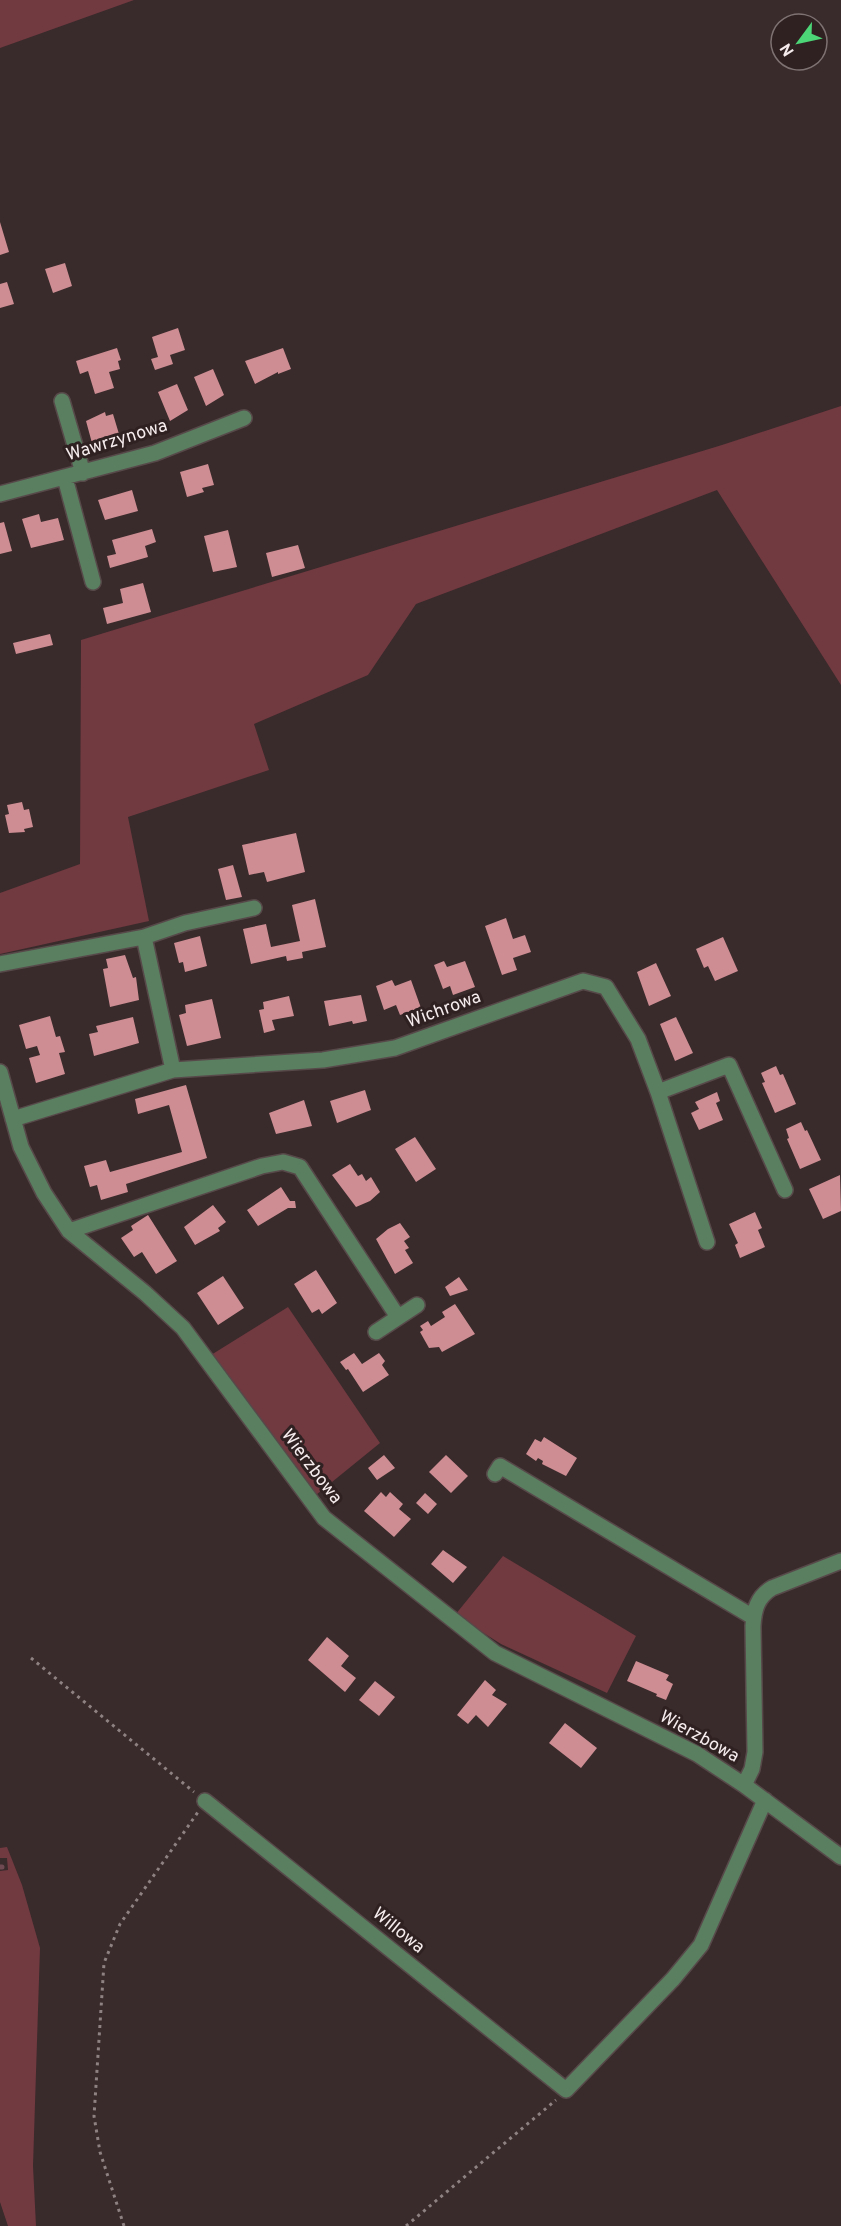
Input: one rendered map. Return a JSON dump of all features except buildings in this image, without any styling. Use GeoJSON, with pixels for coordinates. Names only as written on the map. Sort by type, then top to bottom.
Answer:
{"type":"FeatureCollection","features":[{"type":"Feature","properties":{"kind":"street"},"geometry":{"type":"LineString","coordinates":[[62,401],[83,473]]}},
{"type":"Feature","properties":{"kind":"street","name":"Wawrzynowa"},"geometry":{"type":"LineString","coordinates":[[0,494],[155,453],[243,418]]}},
{"type":"Feature","properties":{"kind":"street"},"geometry":{"type":"LineString","coordinates":[[65,478],[93,582]]}},
{"type":"Feature","properties":{"kind":"street"},"geometry":{"type":"LineString","coordinates":[[0,964],[144,937],[185,923],[254,908]]}},
{"type":"Feature","properties":{"kind":"street"},"geometry":{"type":"LineString","coordinates":[[144,937],[172,1070]]}},
{"type":"Feature","properties":{"kind":"street","name":"Wichrowa"},"geometry":{"type":"LineString","coordinates":[[13,1119],[172,1070],[323,1060],[395,1048],[583,981],[606,987],[638,1039],[658,1092],[707,1242]]}},
{"type":"Feature","properties":{"kind":"street"},"geometry":{"type":"LineString","coordinates":[[658,1092],[729,1065],[785,1190]]}},
{"type":"Feature","properties":{"kind":"street","name":"Wierzbowa"},"geometry":{"type":"LineString","coordinates":[[0,1072],[26,1156],[44,1193],[69,1231],[145,1293],[183,1328],[324,1518],[495,1653],[697,1754],[765,1800],[841,1857]]}},
{"type":"Feature","properties":{"kind":"street"},"geometry":{"type":"LineString","coordinates":[[69,1231],[262,1166],[283,1162],[300,1167],[398,1317]]}},
{"type":"Feature","properties":{"kind":"street"},"geometry":{"type":"LineString","coordinates":[[376,1332],[417,1305]]}},
{"type":"Feature","properties":{"kind":"street"},"geometry":{"type":"LineString","coordinates":[[495,1474],[500,1466],[753,1617]]}},
{"type":"Feature","properties":{"kind":"street","name":"Wierzbowa"},"geometry":{"type":"LineString","coordinates":[[744,1785],[752,1769],[755,1752],[753,1617],[758,1602],[768,1590],[841,1561]]}},
{"type":"Feature","properties":{"kind":"street"},"geometry":{"type":"LineString","coordinates":[[566,2090],[673,1979],[701,1945],[765,1800]]}},
{"type":"Feature","properties":{"kind":"street","name":"Willowa"},"geometry":{"type":"LineString","coordinates":[[205,1801],[566,2090]]}},
{"type":"Feature","properties":{"kind":"path"},"geometry":{"type":"LineString","coordinates":[[31,1658],[205,1801],[120,1924],[104,1963],[94,2116],[100,2152],[124,2226]]}},
{"type":"Feature","properties":{"kind":"path"},"geometry":{"type":"LineString","coordinates":[[406,2226],[546,2110],[566,2090]]}},
{"type":"Feature","properties":{"kind":"shaded area"},"geometry":{"type":"Polygon","coordinates":[[[0,0],[134,0],[0,48],[0,0]]]}},
{"type":"Feature","properties":{"kind":"shaded area"},"geometry":{"type":"Polygon","coordinates":[[[841,406],[841,685],[717,490],[416,604],[368,675],[254,724],[269,770],[128,817],[149,921],[0,954],[0,893],[80,864],[81,640],[722,445],[841,406]]]}},
{"type":"Feature","properties":{"kind":"shaded area"},"geometry":{"type":"Polygon","coordinates":[[[288,1307],[380,1443],[316,1495],[211,1355],[288,1307]]]}},
{"type":"Feature","properties":{"kind":"shaded area"},"geometry":{"type":"Polygon","coordinates":[[[503,1556],[636,1636],[607,1693],[501,1644],[455,1615],[503,1556]]]}},
{"type":"Feature","properties":{"kind":"shaded area"},"geometry":{"type":"Polygon","coordinates":[[[7,1847],[22,1885],[40,1948],[33,2166],[36,2226],[8,2226],[0,2202],[0,1871],[8,1870],[7,1858],[0,1858],[0,1848],[7,1847]]]}}]}
